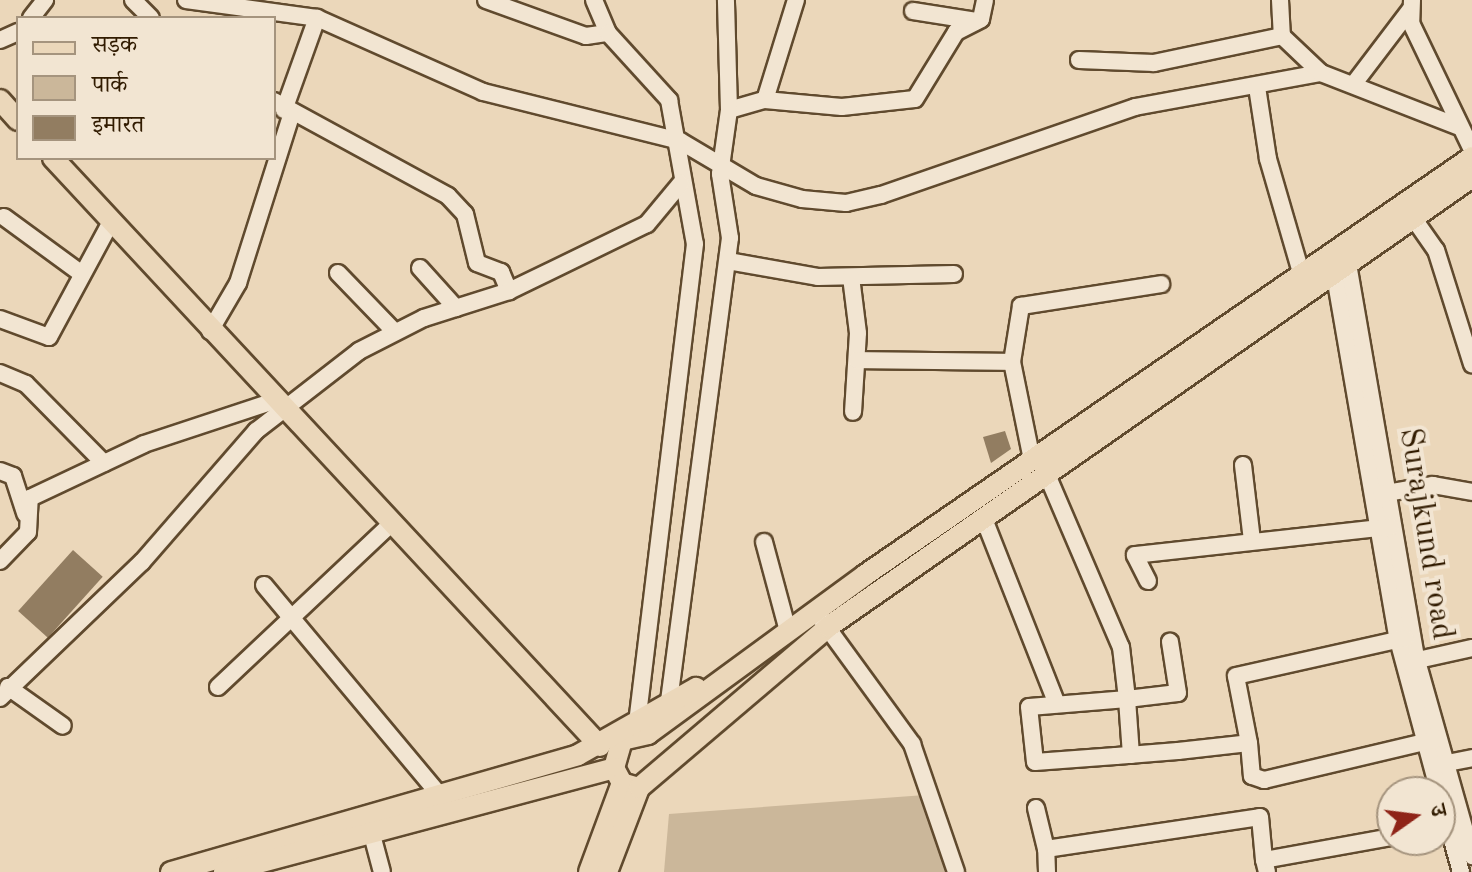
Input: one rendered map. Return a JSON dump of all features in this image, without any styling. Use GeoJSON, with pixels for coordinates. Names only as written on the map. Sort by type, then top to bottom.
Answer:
{"type":"FeatureCollection","features":[{"type":"Feature","properties":{"kind":"main road"},"geometry":{"type":"LineString","coordinates":[[0,100],[16,118]]}},
{"type":"Feature","properties":{"kind":"main road"},"geometry":{"type":"LineString","coordinates":[[607,872],[632,780],[622,740],[648,734],[788,631],[821,619],[1045,479],[1341,260],[1472,157]]}},
{"type":"Feature","properties":{"kind":"main road"},"geometry":{"type":"LineString","coordinates":[[55,160],[279,406],[600,746]]}},
{"type":"Feature","properties":{"kind":"main road"},"geometry":{"type":"LineString","coordinates":[[589,872],[632,780],[821,619],[1031,461],[1302,276],[1341,260],[1414,219],[1472,177]]}},
{"type":"Feature","properties":{"kind":"main road"},"geometry":{"type":"LineString","coordinates":[[1031,461],[1045,479]]}},
{"type":"Feature","properties":{"kind":"main road"},"geometry":{"type":"LineString","coordinates":[[224,872],[270,850],[438,793],[600,746],[638,716],[669,701],[715,686]]}},
{"type":"Feature","properties":{"kind":"main road"},"geometry":{"type":"LineString","coordinates":[[171,872],[632,780]]}},
{"type":"Feature","properties":{"kind":"street"},"geometry":{"type":"LineString","coordinates":[[33,16],[45,0]]}},
{"type":"Feature","properties":{"kind":"street"},"geometry":{"type":"LineString","coordinates":[[133,0],[149,16]]}},
{"type":"Feature","properties":{"kind":"street"},"geometry":{"type":"LineString","coordinates":[[186,0],[293,6],[483,92],[680,141],[722,160],[756,186],[846,203],[1135,107],[1321,73],[1356,81],[1457,126]]}},
{"type":"Feature","properties":{"kind":"street"},"geometry":{"type":"LineString","coordinates":[[486,0],[586,36],[608,33]]}},
{"type":"Feature","properties":{"kind":"street"},"geometry":{"type":"LineString","coordinates":[[594,0],[608,33],[669,100],[680,141],[681,183],[695,244],[638,716]]}},
{"type":"Feature","properties":{"kind":"street"},"geometry":{"type":"LineString","coordinates":[[669,701],[728,261],[722,160],[729,110],[726,0]]}},
{"type":"Feature","properties":{"kind":"street"},"geometry":{"type":"LineString","coordinates":[[765,100],[796,0]]}},
{"type":"Feature","properties":{"kind":"street"},"geometry":{"type":"LineString","coordinates":[[729,110],[765,100],[842,107],[915,99],[956,32],[976,21],[985,0]]}},
{"type":"Feature","properties":{"kind":"street"},"geometry":{"type":"LineString","coordinates":[[1280,0],[1282,36],[1321,73]]}},
{"type":"Feature","properties":{"kind":"street"},"geometry":{"type":"LineString","coordinates":[[1356,81],[1411,5]]}},
{"type":"Feature","properties":{"kind":"street"},"geometry":{"type":"LineString","coordinates":[[1411,5],[1457,126],[1472,150]]}},
{"type":"Feature","properties":{"kind":"street"},"geometry":{"type":"LineString","coordinates":[[913,11],[976,21]]}},
{"type":"Feature","properties":{"kind":"street"},"geometry":{"type":"LineString","coordinates":[[276,136],[317,18]]}},
{"type":"Feature","properties":{"kind":"street"},"geometry":{"type":"LineString","coordinates":[[1079,60],[1154,63],[1282,36]]}},
{"type":"Feature","properties":{"kind":"street"},"geometry":{"type":"LineString","coordinates":[[1257,87],[1268,159],[1302,276]]}},
{"type":"Feature","properties":{"kind":"street"},"geometry":{"type":"LineString","coordinates":[[283,109],[448,196],[465,214],[477,263],[501,272],[509,291]]}},
{"type":"Feature","properties":{"kind":"street"},"geometry":{"type":"LineString","coordinates":[[210,331],[238,283],[270,160]]}},
{"type":"Feature","properties":{"kind":"street"},"geometry":{"type":"LineString","coordinates":[[63,726],[4,692],[142,562],[279,406],[359,351],[395,332],[509,291],[647,224],[681,183]]}},
{"type":"Feature","properties":{"kind":"street"},"geometry":{"type":"LineString","coordinates":[[4,217],[82,274]]}},
{"type":"Feature","properties":{"kind":"street"},"geometry":{"type":"LineString","coordinates":[[1414,219],[1436,250],[1472,364]]}},
{"type":"Feature","properties":{"kind":"street"},"geometry":{"type":"LineString","coordinates":[[0,319],[49,337],[111,222]]}},
{"type":"Feature","properties":{"kind":"street","name":"Surajkund road"},"geometry":{"type":"LineString","coordinates":[[1341,260],[1374,437],[1410,662],[1431,741],[1472,856]]}},
{"type":"Feature","properties":{"kind":"street"},"geometry":{"type":"LineString","coordinates":[[728,261],[851,277],[954,274]]}},
{"type":"Feature","properties":{"kind":"street"},"geometry":{"type":"LineString","coordinates":[[420,268],[456,308]]}},
{"type":"Feature","properties":{"kind":"street"},"geometry":{"type":"LineString","coordinates":[[338,273],[395,332]]}},
{"type":"Feature","properties":{"kind":"street"},"geometry":{"type":"LineString","coordinates":[[851,277],[857,360],[853,412]]}},
{"type":"Feature","properties":{"kind":"street"},"geometry":{"type":"LineString","coordinates":[[1031,461],[1012,362],[1021,306],[1161,284]]}},
{"type":"Feature","properties":{"kind":"street"},"geometry":{"type":"LineString","coordinates":[[857,360],[1012,362]]}},
{"type":"Feature","properties":{"kind":"street"},"geometry":{"type":"LineString","coordinates":[[0,373],[26,384],[104,463]]}},
{"type":"Feature","properties":{"kind":"street"},"geometry":{"type":"LineString","coordinates":[[0,561],[11,557],[29,521],[30,498],[104,463],[279,406]]}},
{"type":"Feature","properties":{"kind":"street"},"geometry":{"type":"LineString","coordinates":[[1243,465],[1252,540]]}},
{"type":"Feature","properties":{"kind":"street"},"geometry":{"type":"LineString","coordinates":[[0,471],[13,476],[29,521]]}},
{"type":"Feature","properties":{"kind":"street"},"geometry":{"type":"LineString","coordinates":[[1045,479],[1121,647],[1131,755]]}},
{"type":"Feature","properties":{"kind":"street"},"geometry":{"type":"LineString","coordinates":[[1382,494],[1433,485],[1472,492]]}},
{"type":"Feature","properties":{"kind":"street"},"geometry":{"type":"LineString","coordinates":[[984,519],[1057,704]]}},
{"type":"Feature","properties":{"kind":"street"},"geometry":{"type":"LineString","coordinates":[[218,687],[293,620],[391,524]]}},
{"type":"Feature","properties":{"kind":"street"},"geometry":{"type":"LineString","coordinates":[[1148,581],[1135,555],[1386,527]]}},
{"type":"Feature","properties":{"kind":"street"},"geometry":{"type":"LineString","coordinates":[[764,542],[788,631]]}},
{"type":"Feature","properties":{"kind":"street"},"geometry":{"type":"LineString","coordinates":[[264,585],[438,793]]}},
{"type":"Feature","properties":{"kind":"street"},"geometry":{"type":"LineString","coordinates":[[821,619],[912,744],[956,872]]}},
{"type":"Feature","properties":{"kind":"street"},"geometry":{"type":"LineString","coordinates":[[1405,638],[1236,676],[1252,776],[1264,780],[1431,741]]}},
{"type":"Feature","properties":{"kind":"street"},"geometry":{"type":"LineString","coordinates":[[1170,642],[1178,693],[1029,707],[1035,762],[1249,743]]}},
{"type":"Feature","properties":{"kind":"street"},"geometry":{"type":"LineString","coordinates":[[1410,662],[1472,648]]}},
{"type":"Feature","properties":{"kind":"street"},"geometry":{"type":"LineString","coordinates":[[1439,776],[1439,764],[1472,758]]}},
{"type":"Feature","properties":{"kind":"street"},"geometry":{"type":"LineString","coordinates":[[1036,808],[1046,849],[1047,872]]}},
{"type":"Feature","properties":{"kind":"street"},"geometry":{"type":"LineString","coordinates":[[1046,849],[1260,817],[1265,866],[1288,864],[1376,841]]}},
{"type":"Feature","properties":{"kind":"street"},"geometry":{"type":"LineString","coordinates":[[371,831],[382,872]]}},
{"type":"Feature","properties":{"kind":"green space"},"geometry":{"type":"Polygon","coordinates":[[[925,795],[947,872],[664,872],[669,814],[925,795]]]}},
{"type":"Feature","properties":{"kind":"building"},"geometry":{"type":"Polygon","coordinates":[[[1005,431],[1011,449],[991,463],[983,437],[1005,431]]]}},
{"type":"Feature","properties":{"kind":"building"},"geometry":{"type":"Polygon","coordinates":[[[73,550],[103,577],[48,638],[18,611],[73,550]]]}}]}
